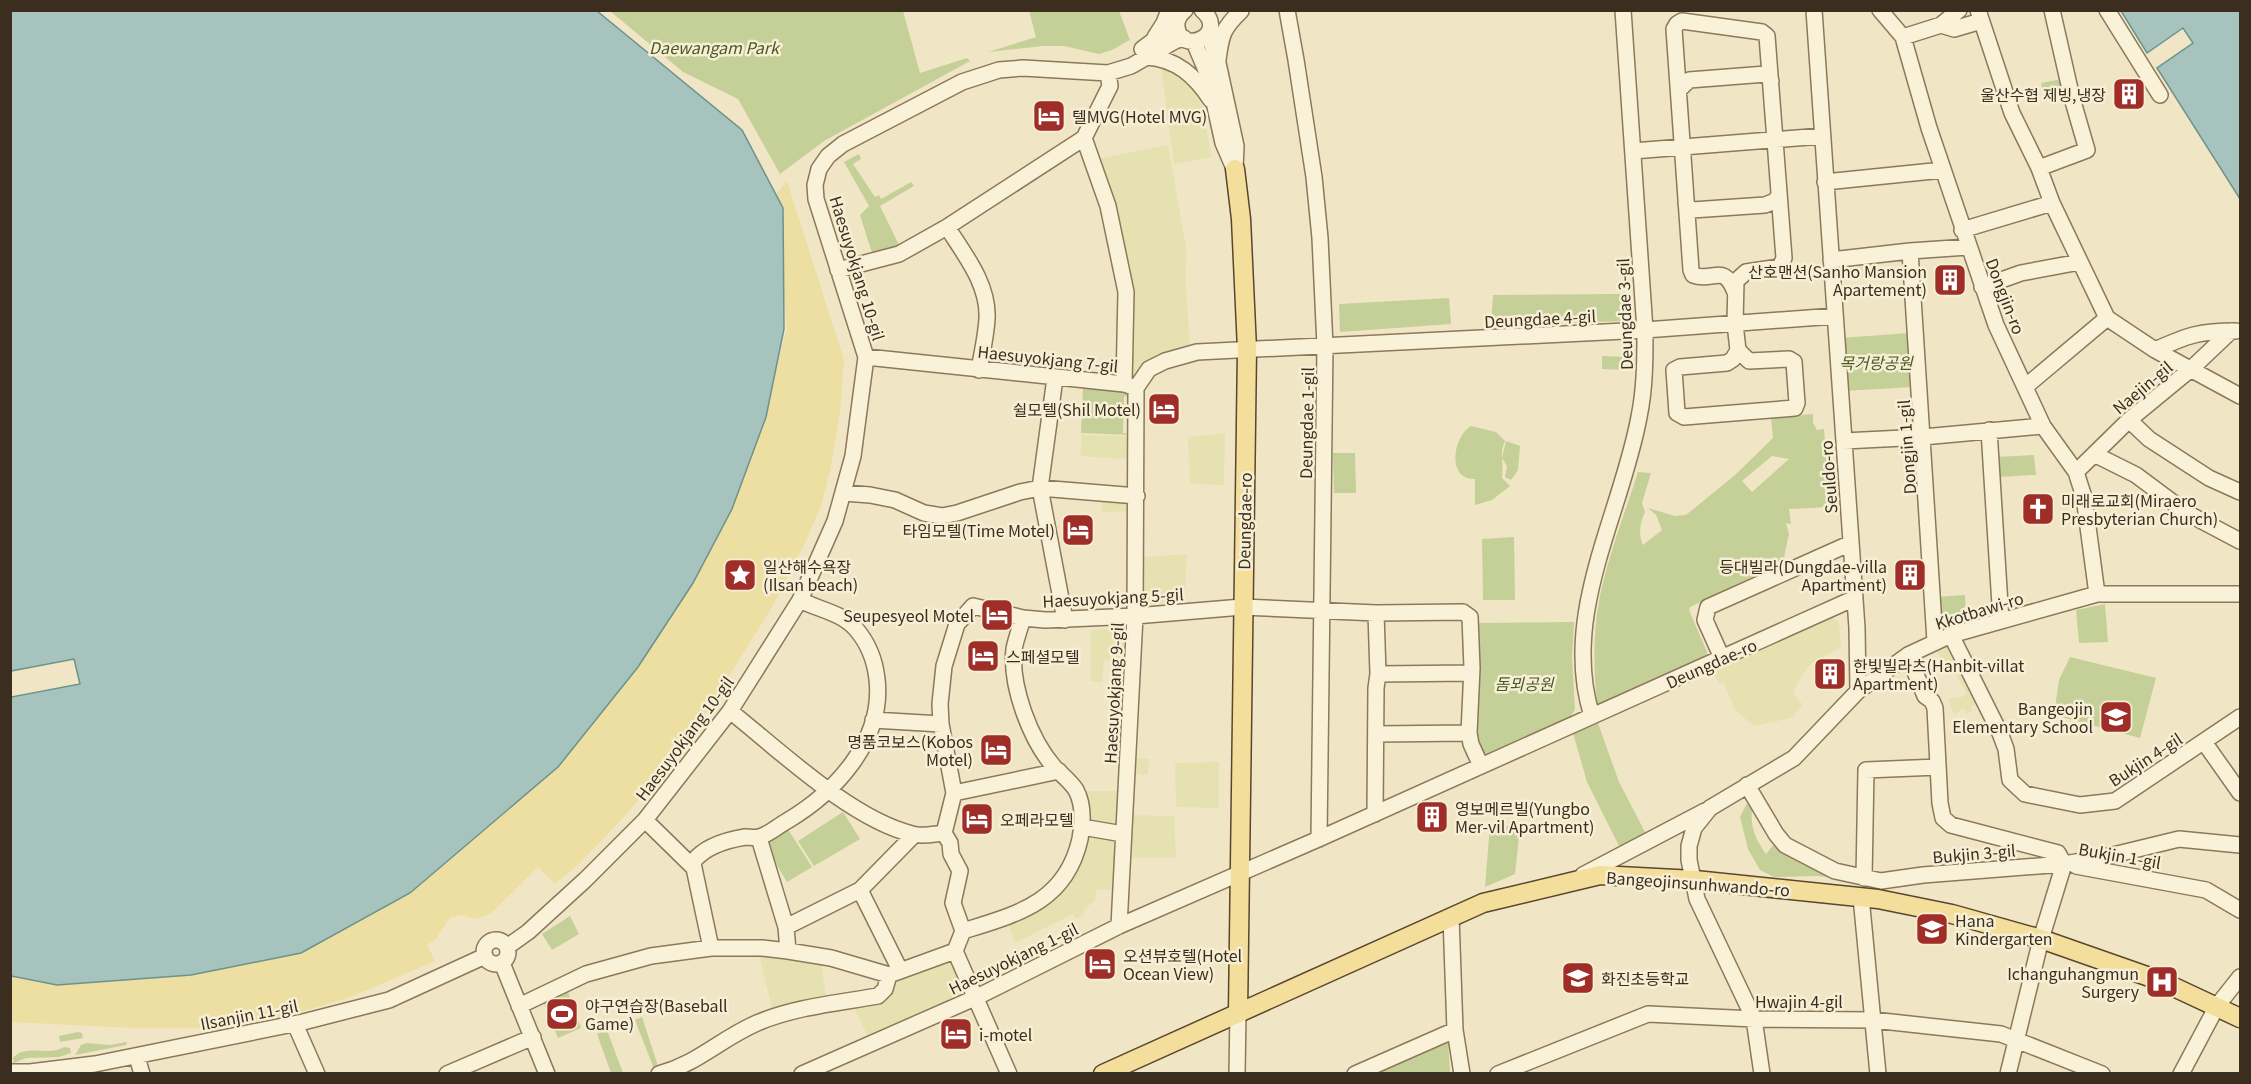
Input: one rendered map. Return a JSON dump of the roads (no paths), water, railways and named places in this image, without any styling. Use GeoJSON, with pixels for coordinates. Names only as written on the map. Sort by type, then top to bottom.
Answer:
{"type":"FeatureCollection","features":[{"type":"Feature","properties":{"kind":"main road","name":"Deungdae-ro"},"geometry":{"type":"LineString","coordinates":[[1234,169],[1241,219],[1247,349],[1238,873],[1238,1013]]}},
{"type":"Feature","properties":{"kind":"main road","name":"Bangeojinsunhwando-ro"},"geometry":{"type":"LineString","coordinates":[[1103,1074],[1483,903],[1600,875],[1695,880],[1861,897],[1952,914],[2041,939],[2161,981],[2241,1018]]}},
{"type":"Feature","properties":{"kind":"street","name":"Deungdae 1-gil"},"geometry":{"type":"LineString","coordinates":[[1287,10],[1314,177],[1320,238],[1325,346],[1318,839]]}},
{"type":"Feature","properties":{"kind":"street","name":"Deungdae 3-gil"},"geometry":{"type":"LineString","coordinates":[[1592,716],[1586,698],[1582,659],[1585,626],[1598,564],[1639,418],[1645,374],[1645,330],[1623,10]]}},
{"type":"Feature","properties":{"kind":"street","name":"Seuldo-ro"},"geometry":{"type":"LineString","coordinates":[[1814,10],[1851,543],[1858,691]]}},
{"type":"Feature","properties":{"kind":"street","name":"Dongjin-ro"},"geometry":{"type":"LineString","coordinates":[[1880,10],[1903,37],[1962,230],[1996,326],[2043,426],[2076,472],[2084,497],[2097,594]]}},
{"type":"Feature","properties":{"kind":"street"},"geometry":{"type":"LineString","coordinates":[[1903,37],[1941,25],[1959,10]]}},
{"type":"Feature","properties":{"kind":"street"},"geometry":{"type":"LineString","coordinates":[[2039,168],[2087,150],[2072,98],[2052,10]]}},
{"type":"Feature","properties":{"kind":"street"},"geometry":{"type":"LineString","coordinates":[[2107,10],[2160,95]]}},
{"type":"Feature","properties":{"kind":"street"},"geometry":{"type":"LineString","coordinates":[[1206,18],[1242,11]]}},
{"type":"Feature","properties":{"kind":"street"},"geometry":{"type":"LineString","coordinates":[[1218,63],[1220,38],[1225,29],[1242,11]]}},
{"type":"Feature","properties":{"kind":"street"},"geometry":{"type":"LineString","coordinates":[[1177,14],[1178,30],[1189,40],[1208,75],[1222,144],[1234,169]]}},
{"type":"Feature","properties":{"kind":"street"},"geometry":{"type":"LineString","coordinates":[[838,270],[899,254],[948,227],[1084,138],[1110,86],[1114,71],[1131,66],[1147,52],[1177,14]]}},
{"type":"Feature","properties":{"kind":"street"},"geometry":{"type":"LineString","coordinates":[[1941,25],[1954,29],[1979,16],[2012,113],[2107,318],[2156,350],[2192,369],[2236,331]]}},
{"type":"Feature","properties":{"kind":"street"},"geometry":{"type":"LineString","coordinates":[[1147,52],[1175,41],[1201,40],[1206,18]]}},
{"type":"Feature","properties":{"kind":"street"},"geometry":{"type":"LineString","coordinates":[[1206,18],[1236,146],[1234,169]]}},
{"type":"Feature","properties":{"kind":"street"},"geometry":{"type":"LineString","coordinates":[[1735,292],[1726,276],[1720,274],[1698,277],[1693,275],[1691,270],[1674,29],[1682,21],[1762,32],[1769,41],[1783,262],[1775,269],[1742,274],[1736,281],[1735,324],[1738,350],[1733,359],[1727,363],[1680,367],[1674,370],[1677,413],[1684,417],[1796,408],[1794,362],[1789,359],[1749,361],[1738,350]]}},
{"type":"Feature","properties":{"kind":"street"},"geometry":{"type":"LineString","coordinates":[[1147,52],[1172,62],[1188,72],[1202,86],[1215,107]]}},
{"type":"Feature","properties":{"kind":"street","name":"Haesuyokjang 10-gil"},"geometry":{"type":"LineString","coordinates":[[507,947],[528,932],[578,887],[645,820],[730,711],[800,600],[835,521],[853,456],[866,357],[816,199],[815,185],[819,169],[828,156],[843,144],[962,81],[999,70],[1023,68],[1088,74],[1114,71]]}},
{"type":"Feature","properties":{"kind":"street"},"geometry":{"type":"LineString","coordinates":[[1678,90],[1689,81],[1712,78],[1766,74],[1771,81]]}},
{"type":"Feature","properties":{"kind":"street"},"geometry":{"type":"LineString","coordinates":[[1633,151],[1822,136]]}},
{"type":"Feature","properties":{"kind":"street","name":"Haesuyokjang 9-gil"},"geometry":{"type":"LineString","coordinates":[[1084,138],[1108,206],[1126,292],[1137,496],[1135,616],[1119,926]]}},
{"type":"Feature","properties":{"kind":"street"},"geometry":{"type":"LineString","coordinates":[[1825,182],[1943,170]]}},
{"type":"Feature","properties":{"kind":"street"},"geometry":{"type":"LineString","coordinates":[[1686,204],[1692,210],[1765,205],[1771,204],[1779,195]]}},
{"type":"Feature","properties":{"kind":"street"},"geometry":{"type":"LineString","coordinates":[[1962,230],[2052,203]]}},
{"type":"Feature","properties":{"kind":"street"},"geometry":{"type":"LineString","coordinates":[[948,227],[974,269],[984,291],[988,318],[979,370]]}},
{"type":"Feature","properties":{"kind":"street"},"geometry":{"type":"LineString","coordinates":[[1831,260],[1968,247]]}},
{"type":"Feature","properties":{"kind":"street","name":"Dongjin 1-gil"},"geometry":{"type":"LineString","coordinates":[[1910,251],[1935,641]]}},
{"type":"Feature","properties":{"kind":"street"},"geometry":{"type":"LineString","coordinates":[[1982,286],[2021,273],[2080,262]]}},
{"type":"Feature","properties":{"kind":"street","name":"Deungdae 4-gil"},"geometry":{"type":"LineString","coordinates":[[1247,349],[1645,330],[1835,316]]}},
{"type":"Feature","properties":{"kind":"street"},"geometry":{"type":"LineString","coordinates":[[2025,387],[2107,318]]}},
{"type":"Feature","properties":{"kind":"street"},"geometry":{"type":"LineString","coordinates":[[2156,350],[2186,336],[2206,332],[2236,331]]}},
{"type":"Feature","properties":{"kind":"street","name":"Haesuyokjang 7-gil"},"geometry":{"type":"LineString","coordinates":[[866,357],[1130,386],[1149,369],[1165,361],[1197,352],[1247,349]]}},
{"type":"Feature","properties":{"kind":"street","name":"Naejin-gil"},"geometry":{"type":"LineString","coordinates":[[2076,472],[2129,420],[2192,369],[2241,396]]}},
{"type":"Feature","properties":{"kind":"street"},"geometry":{"type":"LineString","coordinates":[[1055,378],[1040,488],[1065,620]]}},
{"type":"Feature","properties":{"kind":"street"},"geometry":{"type":"LineString","coordinates":[[2129,420],[2149,439],[2209,477],[2241,492]]}},
{"type":"Feature","properties":{"kind":"street"},"geometry":{"type":"LineString","coordinates":[[1844,441],[2043,426]]}},
{"type":"Feature","properties":{"kind":"street"},"geometry":{"type":"LineString","coordinates":[[1989,430],[2001,621]]}},
{"type":"Feature","properties":{"kind":"street"},"geometry":{"type":"LineString","coordinates":[[2094,454],[2136,476],[2187,513],[2241,541]]}},
{"type":"Feature","properties":{"kind":"street"},"geometry":{"type":"LineString","coordinates":[[844,493],[895,500],[924,513],[942,516],[1040,488],[1137,496]]}},
{"type":"Feature","properties":{"kind":"street"},"geometry":{"type":"LineString","coordinates":[[1722,658],[1705,620],[1708,607],[1851,543]]}},
{"type":"Feature","properties":{"kind":"street","name":"Kkotbawi-ro"},"geometry":{"type":"LineString","coordinates":[[1569,882],[1710,808],[1794,758],[1858,691],[1908,655],[1951,634],[2097,594],[2241,594]]}},
{"type":"Feature","properties":{"kind":"street","name":"Deungdae-ro"},"geometry":{"type":"LineString","coordinates":[[1238,873],[1375,814],[1854,598]]}},
{"type":"Feature","properties":{"kind":"street"},"geometry":{"type":"LineString","coordinates":[[711,948],[693,862],[708,849],[746,837],[759,837],[794,817],[829,791],[868,737],[873,720],[878,688],[875,666],[867,646],[856,629],[843,618],[800,600]]}},
{"type":"Feature","properties":{"kind":"street","name":"Haesuyokjang 5-gil"},"geometry":{"type":"LineString","coordinates":[[944,833],[954,793],[941,724],[940,704],[944,666],[957,624],[974,606],[1023,618],[1065,620],[1242,607],[1376,613],[1463,612],[1470,616],[1471,673]]}},
{"type":"Feature","properties":{"kind":"street"},"geometry":{"type":"LineString","coordinates":[[1375,814],[1378,674],[1376,613]]}},
{"type":"Feature","properties":{"kind":"street"},"geometry":{"type":"LineString","coordinates":[[963,931],[1031,908],[1062,882],[1076,859],[1082,827],[1082,808],[1077,791],[1054,767],[1031,729],[1017,687],[1014,648],[1023,618]]}},
{"type":"Feature","properties":{"kind":"street","name":"Bukjin 4-gil"},"geometry":{"type":"LineString","coordinates":[[1951,634],[2000,733],[2006,749],[2010,780],[2025,794],[2080,805],[2115,801],[2241,717]]}},
{"type":"Feature","properties":{"kind":"street","name":"Bukjin 1-gil"},"geometry":{"type":"LineString","coordinates":[[1908,655],[1925,696],[1932,701],[1935,708],[1940,803],[1943,818],[1951,825],[2058,853],[2064,864],[2206,890],[2241,910]]}},
{"type":"Feature","properties":{"kind":"street"},"geometry":{"type":"LineString","coordinates":[[1378,674],[1471,673],[1469,733],[1481,766]]}},
{"type":"Feature","properties":{"kind":"street"},"geometry":{"type":"LineString","coordinates":[[730,711],[829,791],[879,821],[914,835],[944,833],[960,871],[953,903],[963,931],[955,951],[1009,1074]]}},
{"type":"Feature","properties":{"kind":"street"},"geometry":{"type":"LineString","coordinates":[[873,720],[941,724]]}},
{"type":"Feature","properties":{"kind":"street"},"geometry":{"type":"LineString","coordinates":[[1376,734],[1469,733]]}},
{"type":"Feature","properties":{"kind":"street"},"geometry":{"type":"LineString","coordinates":[[2204,742],[2241,793]]}},
{"type":"Feature","properties":{"kind":"street"},"geometry":{"type":"LineString","coordinates":[[1864,878],[1866,770],[1938,767]]}},
{"type":"Feature","properties":{"kind":"street"},"geometry":{"type":"LineString","coordinates":[[954,793],[1059,771]]}},
{"type":"Feature","properties":{"kind":"street","name":"Bukjin 3-gil"},"geometry":{"type":"LineString","coordinates":[[1747,785],[1785,845],[1835,871],[1881,881],[2064,864],[2179,839],[2241,845]]}},
{"type":"Feature","properties":{"kind":"street","name":"Kkotbawi-ro"},"geometry":{"type":"LineString","coordinates":[[1710,808],[1694,828],[1689,846],[1689,860],[1695,880],[1697,899],[1754,1019],[1762,1074]]}},
{"type":"Feature","properties":{"kind":"street"},"geometry":{"type":"LineString","coordinates":[[645,820],[694,868]]}},
{"type":"Feature","properties":{"kind":"street"},"geometry":{"type":"LineString","coordinates":[[1082,827],[1123,834]]}},
{"type":"Feature","properties":{"kind":"street"},"geometry":{"type":"LineString","coordinates":[[786,927],[860,890],[914,835]]}},
{"type":"Feature","properties":{"kind":"street"},"geometry":{"type":"LineString","coordinates":[[759,837],[786,927],[788,951]]}},
{"type":"Feature","properties":{"kind":"street"},"geometry":{"type":"LineString","coordinates":[[2008,1074],[2041,939],[2064,864]]}},
{"type":"Feature","properties":{"kind":"street","name":"Haesuyokjang 1-gil"},"geometry":{"type":"LineString","coordinates":[[802,1074],[977,997],[1119,926],[1238,873]]}},
{"type":"Feature","properties":{"kind":"street"},"geometry":{"type":"LineString","coordinates":[[1902,904],[1903,878]]}},
{"type":"Feature","properties":{"kind":"street"},"geometry":{"type":"LineString","coordinates":[[860,890],[894,972]]}},
{"type":"Feature","properties":{"kind":"street"},"geometry":{"type":"LineString","coordinates":[[1861,897],[1878,1074]]}},
{"type":"Feature","properties":{"kind":"street"},"geometry":{"type":"LineString","coordinates":[[1450,917],[1455,1030],[1462,1074]]}},
{"type":"Feature","properties":{"kind":"street"},"geometry":{"type":"LineString","coordinates":[[498,941],[507,947],[507,958],[501,963],[490,962],[485,956],[485,948],[490,942],[498,941]]}},
{"type":"Feature","properties":{"kind":"street"},"geometry":{"type":"LineString","coordinates":[[519,1006],[586,974],[651,956],[711,948],[762,948],[788,951],[894,972],[955,951]]}},
{"type":"Feature","properties":{"kind":"street","name":"Ilsanjin 11-gil"},"geometry":{"type":"LineString","coordinates":[[10,1072],[30,1073],[137,1057],[295,1024],[389,1000],[485,956]]}},
{"type":"Feature","properties":{"kind":"street"},"geometry":{"type":"LineString","coordinates":[[501,963],[547,1074]]}},
{"type":"Feature","properties":{"kind":"street"},"geometry":{"type":"LineString","coordinates":[[659,1074],[700,1058],[730,1036],[759,1022],[801,1010],[878,996],[885,989],[894,972]]}},
{"type":"Feature","properties":{"kind":"street"},"geometry":{"type":"LineString","coordinates":[[2181,1074],[2217,1006],[2241,977]]}},
{"type":"Feature","properties":{"kind":"street"},"geometry":{"type":"LineString","coordinates":[[1237,1074],[1238,1013]]}},
{"type":"Feature","properties":{"kind":"street","name":"Hwajin 4-gil"},"geometry":{"type":"LineString","coordinates":[[1498,1074],[1648,1014],[1754,1019],[1873,1020],[2001,1034],[2102,1074]]}},
{"type":"Feature","properties":{"kind":"street"},"geometry":{"type":"LineString","coordinates":[[295,1024],[317,1074]]}},
{"type":"Feature","properties":{"kind":"street"},"geometry":{"type":"LineString","coordinates":[[1355,1074],[1455,1030]]}},
{"type":"Feature","properties":{"kind":"street"},"geometry":{"type":"LineString","coordinates":[[447,1074],[532,1037]]}},
{"type":"Feature","properties":{"kind":"street"},"geometry":{"type":"LineString","coordinates":[[137,1057],[142,1074]]}},
{"type":"Feature","properties":{"kind":"water"},"geometry":{"type":"Polygon","coordinates":[[[11,10],[597,11],[742,130],[783,208],[784,329],[766,417],[732,509],[693,583],[638,667],[558,767],[410,893],[301,953],[191,975],[57,985],[11,976],[11,697],[80,684],[74,659],[11,671],[11,10]]]}},
{"type":"Feature","properties":{"kind":"water"},"geometry":{"type":"Polygon","coordinates":[[[2121,11],[2240,11],[2240,199],[2157,68],[2193,43],[2183,28],[2147,53],[2121,11]]]}},
{"type":"Feature","properties":{"kind":"place","name":"울산수협 제빙,냉장"},"geometry":{"type":"Point","coordinates":[2129,94]}},
{"type":"Feature","properties":{"kind":"place","name":"텔MVG(Hotel MVG)"},"geometry":{"type":"Point","coordinates":[1049,116]}},
{"type":"Feature","properties":{"kind":"place","name":"산호맨션(Sanho Mansion Apartement)"},"geometry":{"type":"Point","coordinates":[1950,280]}},
{"type":"Feature","properties":{"kind":"place","name":"쉴모텔(Shil Motel)"},"geometry":{"type":"Point","coordinates":[1164,409]}},
{"type":"Feature","properties":{"kind":"place","name":"미래로교회(Miraero Presbyterian Church)"},"geometry":{"type":"Point","coordinates":[2038,509]}},
{"type":"Feature","properties":{"kind":"place","name":"타임모텔(Time Motel)"},"geometry":{"type":"Point","coordinates":[1078,530]}},
{"type":"Feature","properties":{"kind":"place","name":"일산해수욕장 (Ilsan beach)"},"geometry":{"type":"Point","coordinates":[740,575]}},
{"type":"Feature","properties":{"kind":"place","name":"등대빌라(Dungdae-villa Apartment)"},"geometry":{"type":"Point","coordinates":[1910,575]}},
{"type":"Feature","properties":{"kind":"place","name":"Seupesyeol Motel"},"geometry":{"type":"Point","coordinates":[997,615]}},
{"type":"Feature","properties":{"kind":"place","name":"스페셜모텔"},"geometry":{"type":"Point","coordinates":[983,656]}},
{"type":"Feature","properties":{"kind":"place","name":"한빛빌라츠(Hanbit-villat Apartment)"},"geometry":{"type":"Point","coordinates":[1830,674]}},
{"type":"Feature","properties":{"kind":"place","name":"Bangeojin Elementary School"},"geometry":{"type":"Point","coordinates":[2116,717]}},
{"type":"Feature","properties":{"kind":"place","name":"명품코보스(Kobos Motel)"},"geometry":{"type":"Point","coordinates":[996,750]}},
{"type":"Feature","properties":{"kind":"place","name":"영보메르빌(Yungbo Mer-vil Apartment)"},"geometry":{"type":"Point","coordinates":[1432,817]}},
{"type":"Feature","properties":{"kind":"place","name":"오페라모텔"},"geometry":{"type":"Point","coordinates":[977,819]}},
{"type":"Feature","properties":{"kind":"place","name":"Hana Kindergarten"},"geometry":{"type":"Point","coordinates":[1932,929]}},
{"type":"Feature","properties":{"kind":"place","name":"오션뷰호텔(Hotel Ocean View)"},"geometry":{"type":"Point","coordinates":[1100,964]}},
{"type":"Feature","properties":{"kind":"place","name":"화진초등학교"},"geometry":{"type":"Point","coordinates":[1578,978]}},
{"type":"Feature","properties":{"kind":"place","name":"Ichanguhangmun Surgery"},"geometry":{"type":"Point","coordinates":[2162,982]}},
{"type":"Feature","properties":{"kind":"place","name":"야구연습장(Baseball Game)"},"geometry":{"type":"Point","coordinates":[562,1014]}},
{"type":"Feature","properties":{"kind":"place","name":"i-motel"},"geometry":{"type":"Point","coordinates":[956,1034]}},
{"type":"Feature","properties":{"kind":"park label","name":"Daewangam Park"},"geometry":{"type":"Point","coordinates":[714,47]}},
{"type":"Feature","properties":{"kind":"park label","name":"목거랑공원"},"geometry":{"type":"Point","coordinates":[1876,362]}},
{"type":"Feature","properties":{"kind":"park label","name":"돔뫼공원"},"geometry":{"type":"Point","coordinates":[1524,683]}}]}
